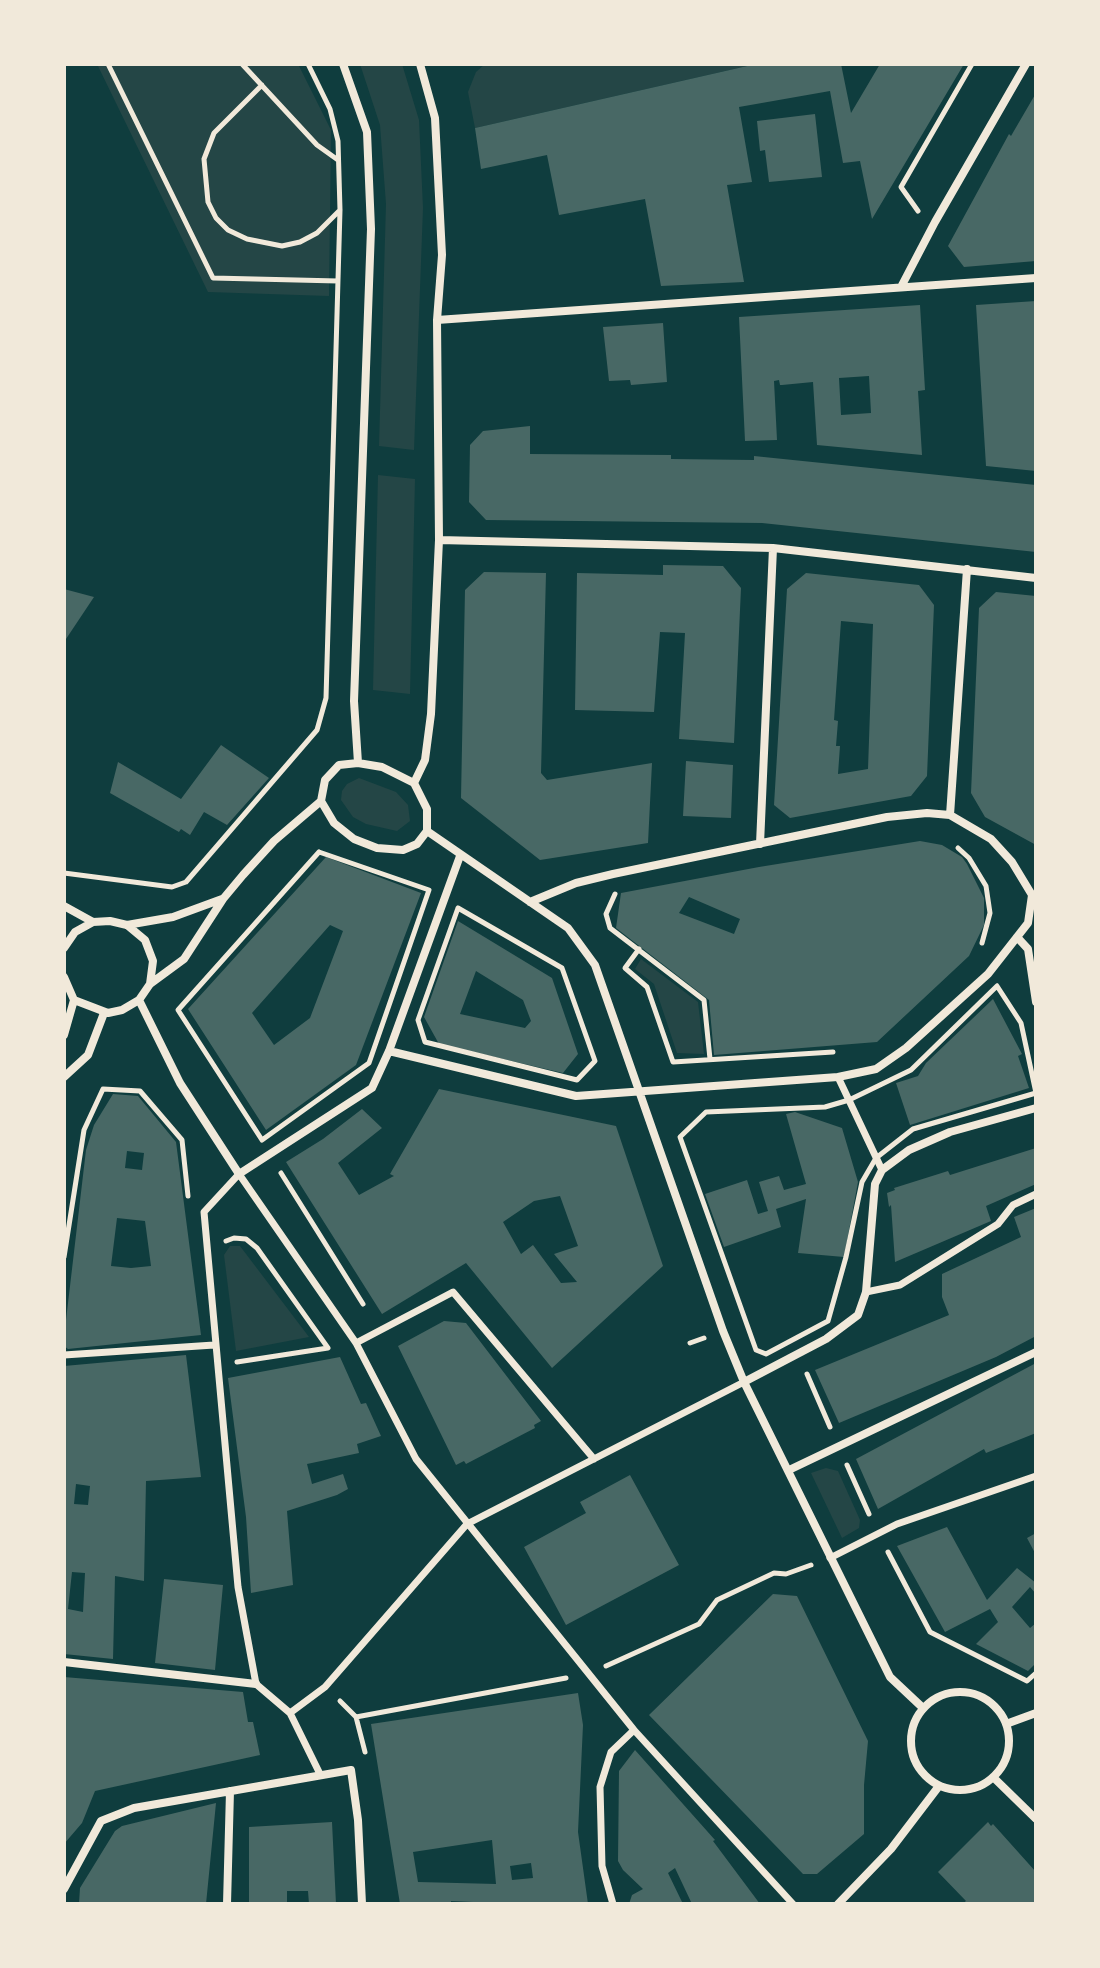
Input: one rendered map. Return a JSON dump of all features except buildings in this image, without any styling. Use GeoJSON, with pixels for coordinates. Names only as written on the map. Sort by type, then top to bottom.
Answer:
{"type":"FeatureCollection","features":[{"type":"Feature","properties":{"kind":"street"},"geometry":{"type":"LineString","coordinates":[[343,64],[367,132],[371,229],[354,701],[358,763]]}},
{"type":"Feature","properties":{"kind":"street"},"geometry":{"type":"LineString","coordinates":[[414,783],[425,760],[431,714],[439,540],[437,320],[442,255],[435,118],[420,64]]}},
{"type":"Feature","properties":{"kind":"street"},"geometry":{"type":"LineString","coordinates":[[901,287],[1026,64]]}},
{"type":"Feature","properties":{"kind":"street"},"geometry":{"type":"LineString","coordinates":[[437,320],[1036,278]]}},
{"type":"Feature","properties":{"kind":"street"},"geometry":{"type":"LineString","coordinates":[[439,540],[773,548],[1036,578]]}},
{"type":"Feature","properties":{"kind":"street"},"geometry":{"type":"LineString","coordinates":[[760,844],[773,548]]}},
{"type":"Feature","properties":{"kind":"street"},"geometry":{"type":"LineString","coordinates":[[950,815],[967,569]]}},
{"type":"Feature","properties":{"kind":"street"},"geometry":{"type":"LineString","coordinates":[[74,1000],[104,1013],[122,1010],[139,1000],[150,984],[184,959],[223,899],[274,841],[321,801],[325,780],[339,765],[358,763],[382,767],[414,783],[427,809],[427,831],[417,844],[403,850],[377,848],[354,839],[334,823],[321,801]]}},
{"type":"Feature","properties":{"kind":"street"},"geometry":{"type":"LineString","coordinates":[[389,1051],[576,1096],[838,1077],[876,1069],[906,1048],[988,974],[1028,923],[1034,894],[991,839],[950,815],[927,813],[887,817],[601,877],[576,883],[530,902]]}},
{"type":"Feature","properties":{"kind":"street"},"geometry":{"type":"LineString","coordinates":[[427,831],[568,928],[595,965],[723,1331],[744,1382],[890,1677],[923,1708]]}},
{"type":"Feature","properties":{"kind":"street"},"geometry":{"type":"LineString","coordinates":[[256,1684],[238,1587],[204,1212],[239,1174],[372,1088],[389,1051],[460,856]]}},
{"type":"Feature","properties":{"kind":"street"},"geometry":{"type":"LineString","coordinates":[[64,948],[75,932],[93,922],[110,921],[127,925],[173,917],[223,899]]}},
{"type":"Feature","properties":{"kind":"street"},"geometry":{"type":"LineString","coordinates":[[64,906],[93,922]]}},
{"type":"Feature","properties":{"kind":"street"},"geometry":{"type":"LineString","coordinates":[[127,925],[145,940],[153,961],[150,984]]}},
{"type":"Feature","properties":{"kind":"street"},"geometry":{"type":"LineString","coordinates":[[1017,937],[1028,949],[1036,1002]]}},
{"type":"Feature","properties":{"kind":"street"},"geometry":{"type":"LineString","coordinates":[[64,977],[74,1000],[64,1035]]}},
{"type":"Feature","properties":{"kind":"street"},"geometry":{"type":"LineString","coordinates":[[139,1000],[180,1083],[356,1343],[416,1459],[634,1730],[793,1904]]}},
{"type":"Feature","properties":{"kind":"street"},"geometry":{"type":"LineString","coordinates":[[64,1077],[88,1055],[104,1013]]}},
{"type":"Feature","properties":{"kind":"street"},"geometry":{"type":"LineString","coordinates":[[838,1077],[882,1170]]}},
{"type":"Feature","properties":{"kind":"street"},"geometry":{"type":"LineString","coordinates":[[290,1713],[325,1687],[467,1524],[826,1339],[858,1315],[866,1292],[875,1184],[882,1170],[909,1150],[950,1132],[1036,1108]]}},
{"type":"Feature","properties":{"kind":"street"},"geometry":{"type":"LineString","coordinates":[[866,1292],[900,1285],[998,1224],[1013,1205],[1036,1194]]}},
{"type":"Feature","properties":{"kind":"street"},"geometry":{"type":"LineString","coordinates":[[356,1343],[453,1292],[594,1459]]}},
{"type":"Feature","properties":{"kind":"street"},"geometry":{"type":"LineString","coordinates":[[64,1355],[214,1345]]}},
{"type":"Feature","properties":{"kind":"street"},"geometry":{"type":"LineString","coordinates":[[789,1470],[1036,1352]]}},
{"type":"Feature","properties":{"kind":"street"},"geometry":{"type":"LineString","coordinates":[[830,1558],[897,1524],[1036,1476]]}},
{"type":"Feature","properties":{"kind":"street"},"geometry":{"type":"LineString","coordinates":[[64,1662],[256,1684],[290,1713],[320,1774]]}},
{"type":"Feature","properties":{"kind":"street"},"geometry":{"type":"LineString","coordinates":[[962,1691],[989,1701],[1006,1724],[1009,1735],[1006,1758],[993,1777],[973,1788],[962,1790],[939,1786],[919,1769],[911,1744],[911,1731],[923,1708],[934,1698],[962,1691]]}},
{"type":"Feature","properties":{"kind":"street"},"geometry":{"type":"LineString","coordinates":[[1006,1724],[1036,1713]]}},
{"type":"Feature","properties":{"kind":"street"},"geometry":{"type":"LineString","coordinates":[[613,1904],[602,1866],[600,1787],[611,1752],[634,1730]]}},
{"type":"Feature","properties":{"kind":"street"},"geometry":{"type":"LineString","coordinates":[[64,1889],[101,1821],[134,1808],[351,1770],[358,1820],[362,1904]]}},
{"type":"Feature","properties":{"kind":"street"},"geometry":{"type":"LineString","coordinates":[[993,1777],[1036,1819]]}},
{"type":"Feature","properties":{"kind":"street"},"geometry":{"type":"LineString","coordinates":[[838,1904],[891,1849],[939,1786]]}},
{"type":"Feature","properties":{"kind":"street"},"geometry":{"type":"LineString","coordinates":[[227,1904],[230,1791]]}},
{"type":"Feature","properties":{"kind":"path"},"geometry":{"type":"LineString","coordinates":[[108,64],[213,278],[338,281]]}},
{"type":"Feature","properties":{"kind":"path"},"geometry":{"type":"LineString","coordinates":[[242,64],[317,145],[339,161]]}},
{"type":"Feature","properties":{"kind":"path"},"geometry":{"type":"LineString","coordinates":[[64,873],[172,887],[186,882],[317,730],[326,698],[340,210],[338,141],[330,109],[308,64]]}},
{"type":"Feature","properties":{"kind":"path"},"geometry":{"type":"LineString","coordinates":[[921,215],[901,187],[972,64]]}},
{"type":"Feature","properties":{"kind":"path"},"geometry":{"type":"LineString","coordinates":[[262,85],[214,133],[204,159],[208,202],[216,218],[228,230],[247,239],[282,246],[300,242],[317,233],[340,210]]}},
{"type":"Feature","properties":{"kind":"path"},"geometry":{"type":"LineString","coordinates":[[951,844],[969,858],[986,886],[990,913],[984,940],[978,948]]}},
{"type":"Feature","properties":{"kind":"path"},"geometry":{"type":"LineString","coordinates":[[319,852],[429,890],[369,1063],[262,1140],[178,1010],[319,852]]}},
{"type":"Feature","properties":{"kind":"path"},"geometry":{"type":"LineString","coordinates":[[617,889],[606,914],[610,928],[704,1000],[710,1059]]}},
{"type":"Feature","properties":{"kind":"path"},"geometry":{"type":"LineString","coordinates":[[425,1042],[577,1080],[595,1061],[562,968],[458,908]]}},
{"type":"Feature","properties":{"kind":"path"},"geometry":{"type":"LineString","coordinates":[[639,949],[625,968],[647,987],[673,1062],[842,1051]]}},
{"type":"Feature","properties":{"kind":"path"},"geometry":{"type":"LineString","coordinates":[[64,1257],[84,1130],[103,1089],[140,1091],[182,1140],[189,1203]]}},
{"type":"Feature","properties":{"kind":"path"},"geometry":{"type":"LineString","coordinates":[[276,1167],[363,1304]]}},
{"type":"Feature","properties":{"kind":"path"},"geometry":{"type":"LineString","coordinates":[[216,1365],[328,1348],[257,1248],[246,1239],[234,1238],[224,1242],[219,1250]]}},
{"type":"Feature","properties":{"kind":"shaded area"},"geometry":{"type":"Polygon","coordinates":[[[97,64],[298,64],[331,130],[329,296],[208,292],[97,64]]]}},
{"type":"Feature","properties":{"kind":"shaded area"},"geometry":{"type":"Polygon","coordinates":[[[360,64],[402,64],[419,120],[423,208],[414,450],[379,446],[386,204],[380,125],[360,64]]]}},
{"type":"Feature","properties":{"kind":"shaded area"},"geometry":{"type":"Polygon","coordinates":[[[485,64],[756,64],[475,128],[468,92],[476,72],[485,64]]]}},
{"type":"Feature","properties":{"kind":"shaded area"},"geometry":{"type":"Polygon","coordinates":[[[378,475],[415,479],[410,694],[373,690],[378,475]]]}},
{"type":"Feature","properties":{"kind":"shaded area"},"geometry":{"type":"Polygon","coordinates":[[[359,778],[396,792],[408,805],[410,821],[397,831],[366,824],[353,817],[341,800],[342,791],[347,784],[359,778]]]}},
{"type":"Feature","properties":{"kind":"shaded area"},"geometry":{"type":"Polygon","coordinates":[[[641,959],[698,1002],[704,1054],[677,1053],[654,984],[635,969],[641,959]]]}},
{"type":"Feature","properties":{"kind":"shaded area"},"geometry":{"type":"Polygon","coordinates":[[[230,1246],[240,1246],[309,1337],[236,1351],[224,1255],[230,1246]]]}},
{"type":"Feature","properties":{"kind":"shaded area"},"geometry":{"type":"Polygon","coordinates":[[[826,1468],[838,1471],[860,1520],[859,1528],[842,1538],[811,1473],[826,1468]]]}}]}
